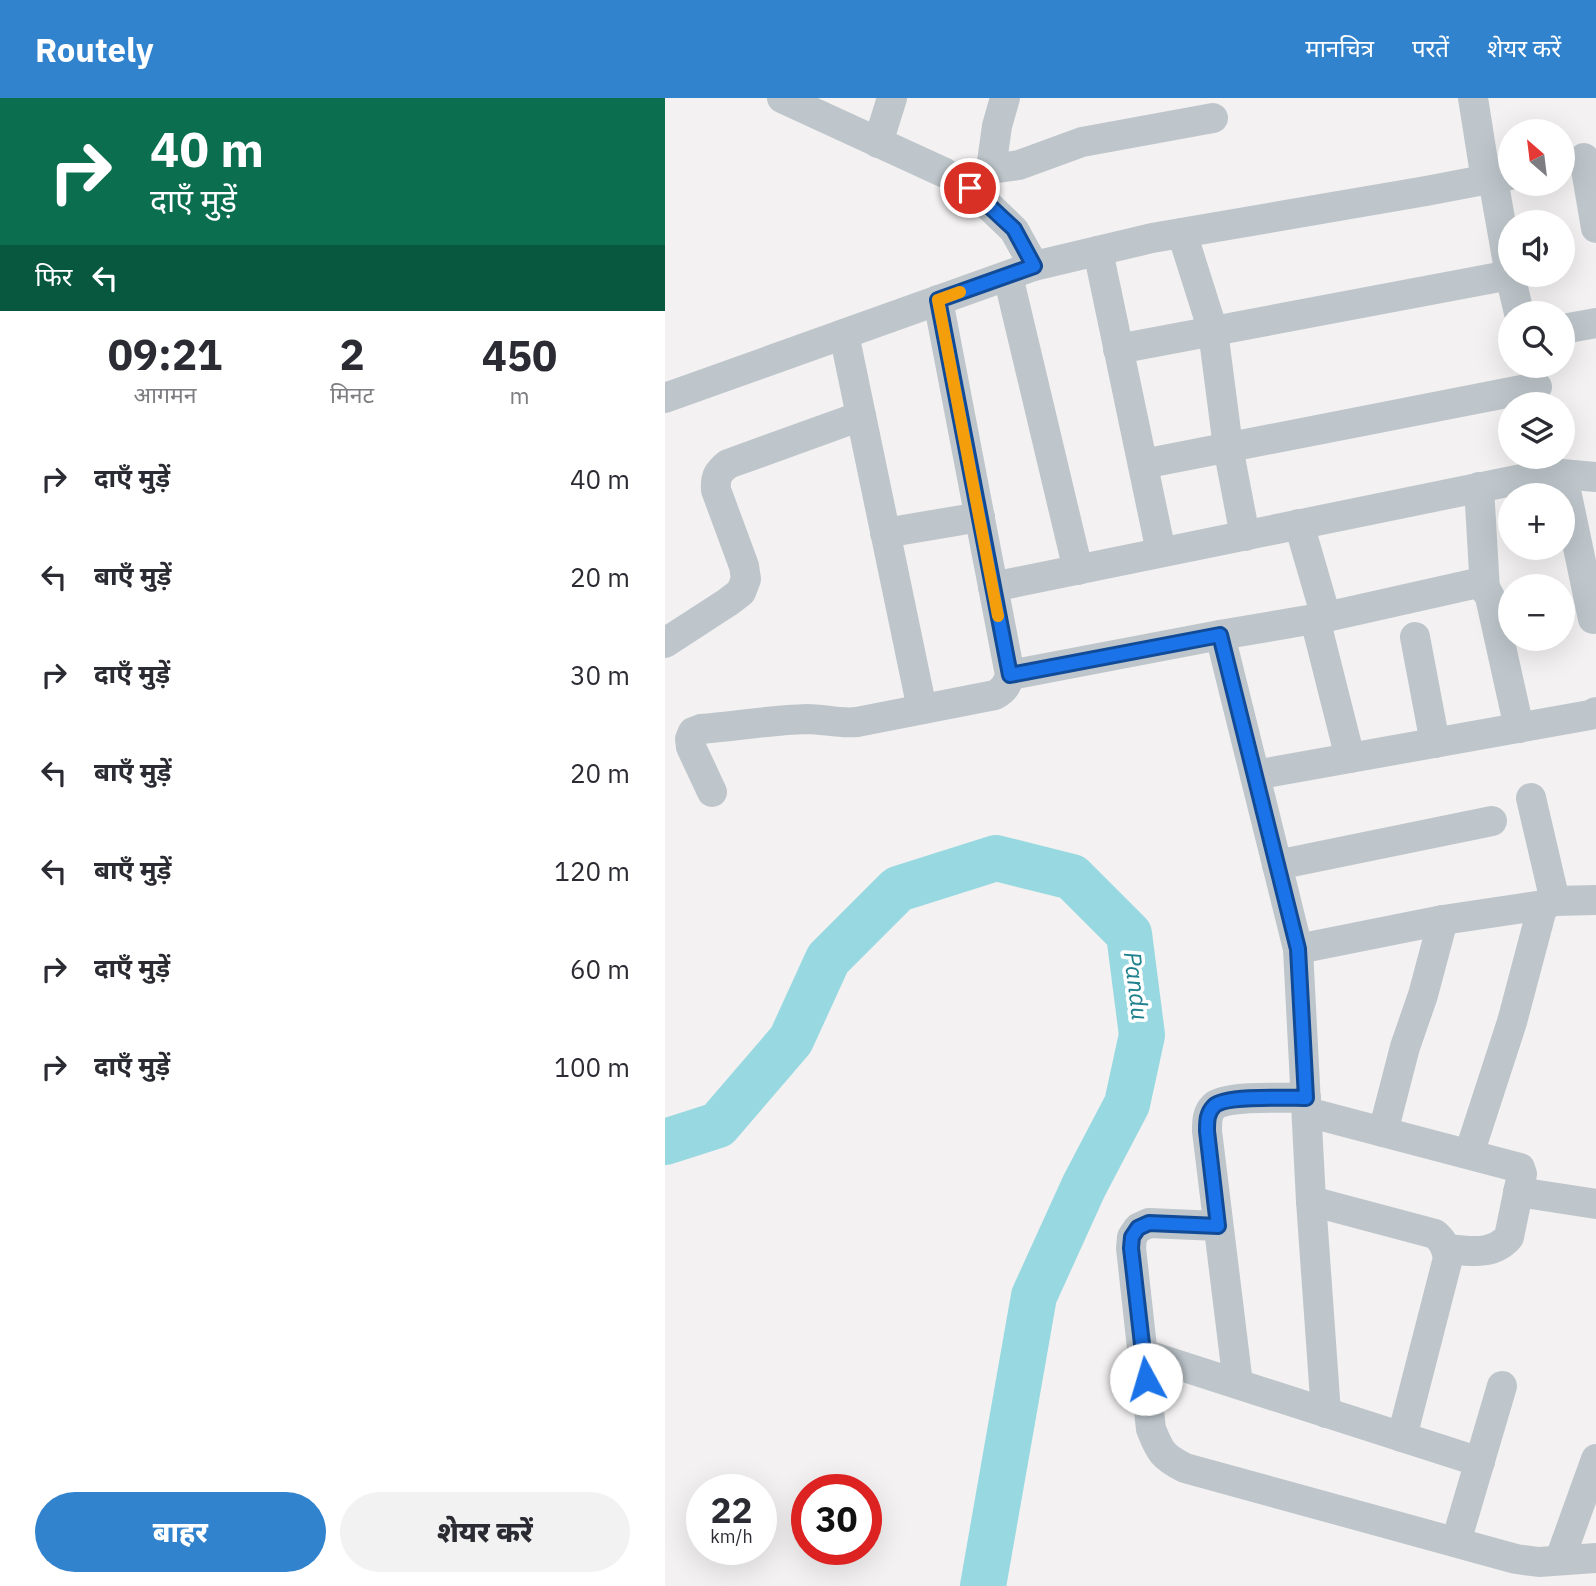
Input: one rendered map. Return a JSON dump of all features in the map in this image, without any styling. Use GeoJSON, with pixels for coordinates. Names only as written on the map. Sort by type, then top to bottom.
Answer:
{"type":"FeatureCollection","features":[{"type":"Feature","properties":{"kind":"street"},"geometry":{"type":"LineString","coordinates":[[782,98],[944,173],[980,178],[1082,142],[1213,118]]}},
{"type":"Feature","properties":{"kind":"street"},"geometry":{"type":"LineString","coordinates":[[878,143],[892,98]]}},
{"type":"Feature","properties":{"kind":"street"},"geometry":{"type":"LineString","coordinates":[[980,178],[1005,98]]}},
{"type":"Feature","properties":{"kind":"street"},"geometry":{"type":"LineString","coordinates":[[1473,98],[1496,178],[1501,210]]}},
{"type":"Feature","properties":{"kind":"street"},"geometry":{"type":"LineString","coordinates":[[1581,159],[1596,228]]}},
{"type":"Feature","properties":{"kind":"street"},"geometry":{"type":"LineString","coordinates":[[980,178],[1014,229],[1078,569]]}},
{"type":"Feature","properties":{"kind":"street"},"geometry":{"type":"LineString","coordinates":[[665,398],[1021,271],[1152,237],[1496,178]]}},
{"type":"Feature","properties":{"kind":"street"},"geometry":{"type":"LineString","coordinates":[[1182,233],[1213,331],[1228,447],[1245,536]]}},
{"type":"Feature","properties":{"kind":"street"},"geometry":{"type":"LineString","coordinates":[[1098,251],[1161,552]]}},
{"type":"Feature","properties":{"kind":"street"},"geometry":{"type":"LineString","coordinates":[[1118,349],[1498,277]]}},
{"type":"Feature","properties":{"kind":"street"},"geometry":{"type":"LineString","coordinates":[[712,792],[691,747],[693,732],[701,729],[798,720],[822,720],[842,724],[995,695],[1003,691],[1010,675],[938,300]]}},
{"type":"Feature","properties":{"kind":"street"},"geometry":{"type":"LineString","coordinates":[[1575,327],[1596,324]]}},
{"type":"Feature","properties":{"kind":"street"},"geometry":{"type":"LineString","coordinates":[[844,334],[922,709]]}},
{"type":"Feature","properties":{"kind":"street"},"geometry":{"type":"LineString","coordinates":[[1143,464],[1537,386]]}},
{"type":"Feature","properties":{"kind":"street"},"geometry":{"type":"LineString","coordinates":[[665,643],[729,603],[741,592],[746,579],[744,566],[716,490],[715,479],[719,471],[728,464],[861,416]]}},
{"type":"Feature","properties":{"kind":"street"},"geometry":{"type":"LineString","coordinates":[[993,587],[1479,487],[1537,469]]}},
{"type":"Feature","properties":{"kind":"street"},"geometry":{"type":"LineString","coordinates":[[1554,469],[1565,481],[1595,624]]}},
{"type":"Feature","properties":{"kind":"street"},"geometry":{"type":"LineString","coordinates":[[1565,469],[1596,477]]}},
{"type":"Feature","properties":{"kind":"street"},"geometry":{"type":"LineString","coordinates":[[1479,487],[1485,590]]}},
{"type":"Feature","properties":{"kind":"street"},"geometry":{"type":"LineString","coordinates":[[885,533],[980,517]]}},
{"type":"Feature","properties":{"kind":"street"},"geometry":{"type":"LineString","coordinates":[[1299,524],[1350,758]]}},
{"type":"Feature","properties":{"kind":"street"},"geometry":{"type":"LineString","coordinates":[[1010,675],[1320,618],[1473,584],[1484,586],[1490,597],[1520,728]]}},
{"type":"Feature","properties":{"kind":"street"},"geometry":{"type":"LineString","coordinates":[[1220,635],[1298,949],[1311,1201],[1326,1413]]}},
{"type":"Feature","properties":{"kind":"street"},"geometry":{"type":"LineString","coordinates":[[1415,637],[1435,743]]}},
{"type":"Feature","properties":{"kind":"street"},"geometry":{"type":"LineString","coordinates":[[1255,775],[1596,712]]}},
{"type":"Feature","properties":{"kind":"street"},"geometry":{"type":"LineString","coordinates":[[1469,1154],[1549,903],[1531,798]]}},
{"type":"Feature","properties":{"kind":"street"},"geometry":{"type":"LineString","coordinates":[[1277,865],[1492,821]]}},
{"type":"Feature","properties":{"kind":"street"},"geometry":{"type":"LineString","coordinates":[[1298,949],[1443,920],[1549,903],[1596,900]]}},
{"type":"Feature","properties":{"kind":"street"},"geometry":{"type":"LineString","coordinates":[[1383,1132],[1443,920]]}},
{"type":"Feature","properties":{"kind":"street"},"geometry":{"type":"LineString","coordinates":[[1238,1384],[1207,1131],[1207,1116],[1216,1104],[1232,1099],[1307,1105],[1383,1132],[1520,1168],[1522,1174],[1509,1237],[1505,1242],[1486,1252],[1447,1249]]}},
{"type":"Feature","properties":{"kind":"street"},"geometry":{"type":"LineString","coordinates":[[1518,1192],[1596,1203]]}},
{"type":"Feature","properties":{"kind":"street"},"geometry":{"type":"LineString","coordinates":[[1311,1201],[1435,1234],[1447,1249],[1402,1437]]}},
{"type":"Feature","properties":{"kind":"street"},"geometry":{"type":"LineString","coordinates":[[1218,1226],[1149,1223],[1138,1228],[1132,1237],[1151,1429],[1156,1443],[1168,1459],[1185,1468],[1516,1559],[1539,1562],[1596,1558]]}},
{"type":"Feature","properties":{"kind":"street"},"geometry":{"type":"LineString","coordinates":[[1144,1354],[1480,1462]]}},
{"type":"Feature","properties":{"kind":"street"},"geometry":{"type":"LineString","coordinates":[[1457,1542],[1502,1386]]}},
{"type":"Feature","properties":{"kind":"street"},"geometry":{"type":"LineString","coordinates":[[1560,1559],[1596,1459]]}},
{"type":"Feature","properties":{"kind":"waterway","name":"Pandu"},"geometry":{"type":"LineString","coordinates":[[665,1142],[718,1125],[791,1040],[828,959],[898,889],[996,858],[1072,877],[1129,934],[1142,1035],[1127,1104],[1084,1186],[1034,1296],[983,1586]]}},
{"type":"Feature","properties":{"kind":"slow traffic"},"geometry":{"type":"LineString","coordinates":[[960,292],[938,300],[998,616]]}},
{"type":"Feature","properties":{"kind":"route"},"geometry":{"type":"LineString","coordinates":[[970,188],[1014,229],[1034,266],[938,300],[1010,675],[1220,635],[1298,949],[1306,1098],[1232,1099],[1216,1104],[1207,1116],[1207,1131],[1218,1226],[1149,1223],[1138,1228],[1132,1237],[1146,1379]]}}]}
